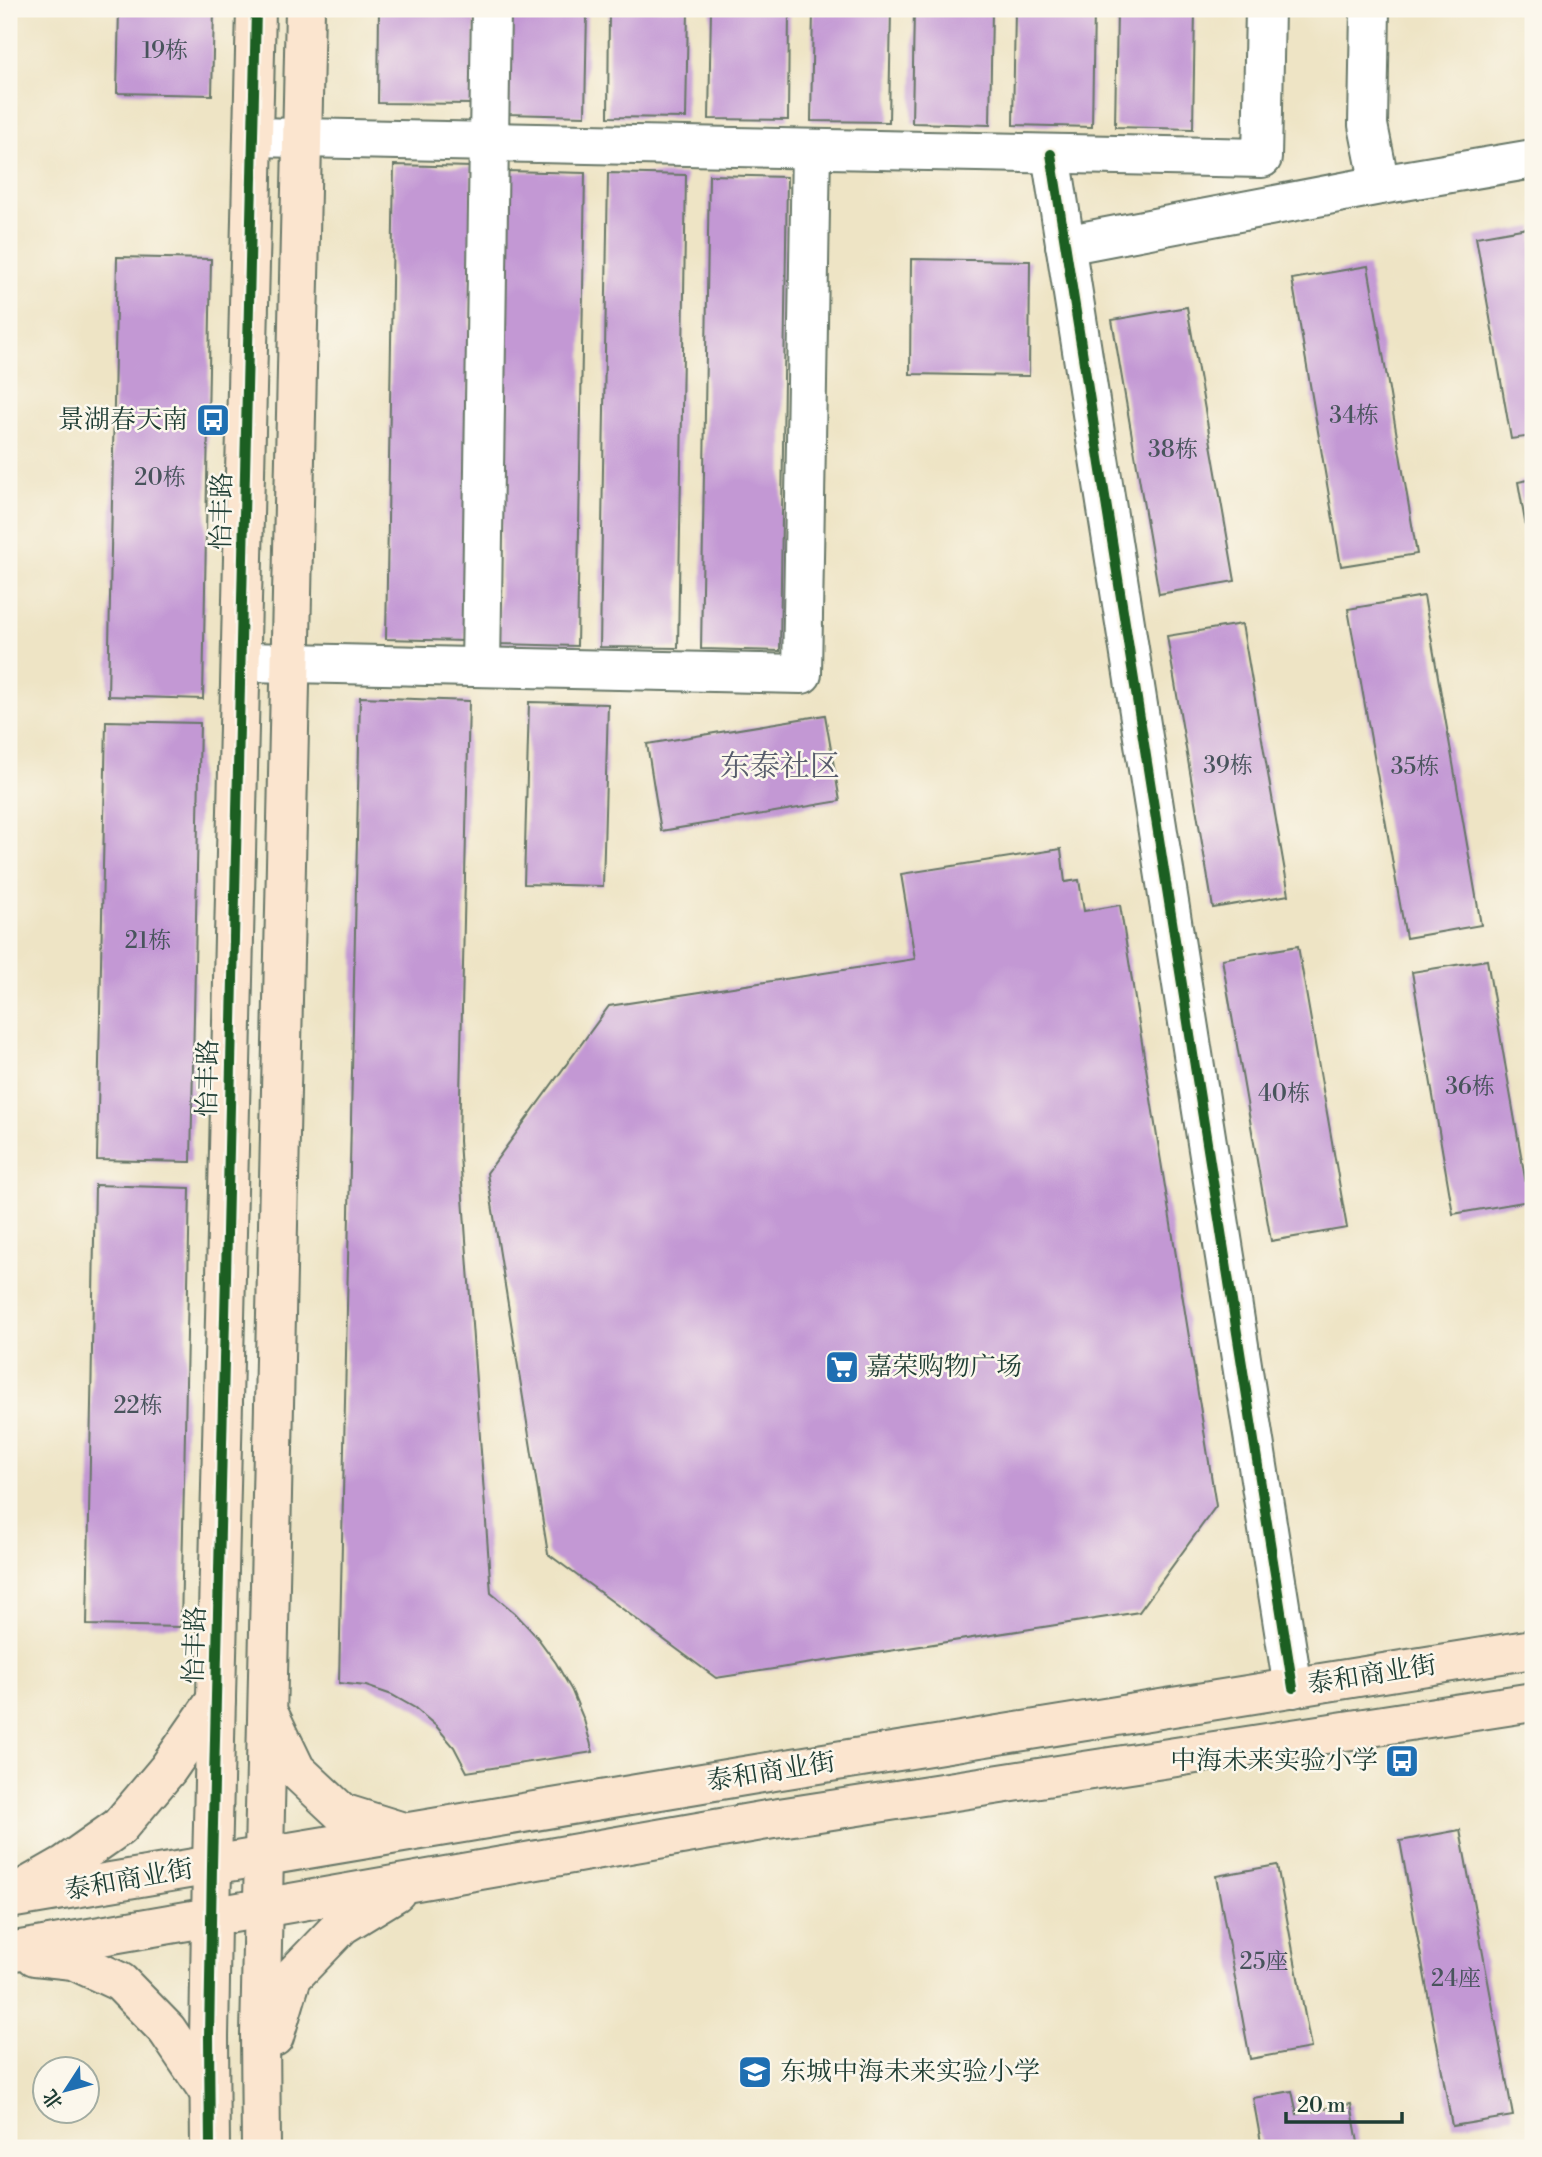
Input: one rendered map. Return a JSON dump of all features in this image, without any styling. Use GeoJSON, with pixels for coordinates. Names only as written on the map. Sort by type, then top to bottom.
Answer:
{"type":"FeatureCollection","features":[{"type":"Feature","properties":{"kind":"street","name":"怡丰路"},"geometry":{"type":"LineString","coordinates":[[210,2148],[212,1866],[256,9]]}},
{"type":"Feature","properties":{"kind":"street"},"geometry":{"type":"LineString","coordinates":[[261,2148],[267,1710],[305,9]]}},
{"type":"Feature","properties":{"kind":"street"},"geometry":{"type":"LineString","coordinates":[[481,667],[491,9]]}},
{"type":"Feature","properties":{"kind":"street"},"geometry":{"type":"LineString","coordinates":[[253,137],[1262,158],[1265,9]]}},
{"type":"Feature","properties":{"kind":"street"},"geometry":{"type":"LineString","coordinates":[[1370,9],[1368,125],[1380,186]]}},
{"type":"Feature","properties":{"kind":"street"},"geometry":{"type":"LineString","coordinates":[[241,662],[802,674],[811,149]]}},
{"type":"Feature","properties":{"kind":"street"},"geometry":{"type":"LineString","coordinates":[[1051,154],[1293,1688]]}},
{"type":"Feature","properties":{"kind":"street"},"geometry":{"type":"LineString","coordinates":[[1065,245],[1533,159]]}},
{"type":"Feature","properties":{"kind":"street","name":"泰和商业街"},"geometry":{"type":"LineString","coordinates":[[9,1898],[1533,1649]]}},
{"type":"Feature","properties":{"kind":"street"},"geometry":{"type":"LineString","coordinates":[[9,1898],[65,1865],[119,1827],[168,1769],[216,1700]]}},
{"type":"Feature","properties":{"kind":"street","name":"泰和商业街"},"geometry":{"type":"LineString","coordinates":[[9,1953],[773,1819],[1533,1702]]}},
{"type":"Feature","properties":{"kind":"street"},"geometry":{"type":"LineString","coordinates":[[267,1710],[296,1770],[342,1812],[405,1833]]}},
{"type":"Feature","properties":{"kind":"street"},"geometry":{"type":"LineString","coordinates":[[261,2081],[292,1977],[342,1925],[413,1882]]}},
{"type":"Feature","properties":{"kind":"street"},"geometry":{"type":"LineString","coordinates":[[9,1953],[73,1960],[120,1982],[167,2030],[209,2092]]}},
{"type":"Feature","properties":{"kind":"building"},"geometry":{"type":"Polygon","coordinates":[[[119,9],[214,9],[212,95],[117,93],[119,9]]]}},
{"type":"Feature","properties":{"kind":"building"},"geometry":{"type":"Polygon","coordinates":[[[379,9],[475,9],[473,104],[378,103],[379,9]]]}},
{"type":"Feature","properties":{"kind":"building"},"geometry":{"type":"Polygon","coordinates":[[[508,9],[587,9],[585,116],[506,114],[508,9]]]}},
{"type":"Feature","properties":{"kind":"building"},"geometry":{"type":"Polygon","coordinates":[[[609,9],[688,9],[686,118],[608,117],[609,9]]]}},
{"type":"Feature","properties":{"kind":"building"},"geometry":{"type":"Polygon","coordinates":[[[711,9],[789,9],[788,120],[709,119],[711,9]]]}},
{"type":"Feature","properties":{"kind":"building"},"geometry":{"type":"Polygon","coordinates":[[[813,9],[891,9],[889,122],[811,121],[813,9]]]}},
{"type":"Feature","properties":{"kind":"building"},"geometry":{"type":"Polygon","coordinates":[[[914,9],[992,9],[990,125],[912,123],[914,9]]]}},
{"type":"Feature","properties":{"kind":"building"},"geometry":{"type":"Polygon","coordinates":[[[1015,9],[1094,9],[1092,127],[1013,125],[1015,9]]]}},
{"type":"Feature","properties":{"kind":"building"},"geometry":{"type":"Polygon","coordinates":[[[1117,9],[1195,9],[1193,129],[1115,127],[1117,9]]]}},
{"type":"Feature","properties":{"kind":"building"},"geometry":{"type":"Polygon","coordinates":[[[394,165],[472,167],[465,641],[386,639],[394,165]]]}},
{"type":"Feature","properties":{"kind":"building"},"geometry":{"type":"Polygon","coordinates":[[[506,171],[585,173],[577,646],[499,644],[506,171]]]}},
{"type":"Feature","properties":{"kind":"building"},"geometry":{"type":"Polygon","coordinates":[[[608,173],[686,175],[678,648],[600,647],[608,173]]]}},
{"type":"Feature","properties":{"kind":"building"},"geometry":{"type":"Polygon","coordinates":[[[709,175],[787,177],[780,651],[701,649],[709,175]]]}},
{"type":"Feature","properties":{"kind":"building"},"geometry":{"type":"Polygon","coordinates":[[[1533,227],[1533,436],[1511,439],[1476,237],[1533,227]]]}},
{"type":"Feature","properties":{"kind":"building"},"geometry":{"type":"Polygon","coordinates":[[[117,257],[211,259],[203,699],[108,696],[117,257]]]}},
{"type":"Feature","properties":{"kind":"building"},"geometry":{"type":"Polygon","coordinates":[[[911,259],[1030,261],[1029,376],[910,374],[911,259]]]}},
{"type":"Feature","properties":{"kind":"building"},"geometry":{"type":"Polygon","coordinates":[[[1368,266],[1417,554],[1341,566],[1292,279],[1368,266]]]}},
{"type":"Feature","properties":{"kind":"building"},"geometry":{"type":"Polygon","coordinates":[[[1187,307],[1235,581],[1159,594],[1112,320],[1187,307]]]}},
{"type":"Feature","properties":{"kind":"building"},"geometry":{"type":"Polygon","coordinates":[[[1533,479],[1533,561],[1532,561],[1518,482],[1533,479]]]}},
{"type":"Feature","properties":{"kind":"building"},"geometry":{"type":"Polygon","coordinates":[[[1424,596],[1481,925],[1406,938],[1348,609],[1424,596]]]}},
{"type":"Feature","properties":{"kind":"building"},"geometry":{"type":"Polygon","coordinates":[[[1242,624],[1289,895],[1213,908],[1167,636],[1242,624]]]}},
{"type":"Feature","properties":{"kind":"building"},"geometry":{"type":"Polygon","coordinates":[[[360,697],[469,701],[459,1141],[491,1593],[515,1613],[556,1663],[572,1691],[593,1752],[467,1772],[454,1747],[436,1726],[415,1708],[392,1695],[366,1686],[339,1683],[360,697]]]}},
{"type":"Feature","properties":{"kind":"building"},"geometry":{"type":"Polygon","coordinates":[[[529,702],[608,704],[603,886],[524,884],[529,702]]]}},
{"type":"Feature","properties":{"kind":"building"},"geometry":{"type":"Polygon","coordinates":[[[825,715],[840,801],[661,831],[647,744],[825,715]]]}},
{"type":"Feature","properties":{"kind":"building"},"geometry":{"type":"Polygon","coordinates":[[[106,721],[200,723],[191,1162],[97,1160],[106,721]]]}},
{"type":"Feature","properties":{"kind":"building","name":"嘉荣购物广场"},"geometry":{"type":"Polygon","coordinates":[[[1061,849],[1065,882],[1079,880],[1084,911],[1120,905],[1216,1506],[1139,1612],[716,1678],[548,1554],[487,1173],[609,1006],[915,959],[901,874],[1061,849]]]}},
{"type":"Feature","properties":{"kind":"building"},"geometry":{"type":"Polygon","coordinates":[[[1298,946],[1347,1228],[1271,1241],[1222,959],[1298,946]]]}},
{"type":"Feature","properties":{"kind":"building"},"geometry":{"type":"Polygon","coordinates":[[[1487,960],[1529,1201],[1453,1214],[1412,972],[1487,960]]]}},
{"type":"Feature","properties":{"kind":"building"},"geometry":{"type":"Polygon","coordinates":[[[95,1185],[190,1188],[181,1627],[87,1625],[95,1185]]]}},
{"type":"Feature","properties":{"kind":"building"},"geometry":{"type":"Polygon","coordinates":[[[1460,1830],[1513,2116],[1452,2126],[1400,1841],[1460,1830]]]}},
{"type":"Feature","properties":{"kind":"building"},"geometry":{"type":"Polygon","coordinates":[[[1277,1865],[1311,2048],[1250,2059],[1216,1876],[1277,1865]]]}},
{"type":"Feature","properties":{"kind":"building"},"geometry":{"type":"Polygon","coordinates":[[[1292,2091],[1297,2114],[1351,2104],[1359,2148],[1262,2148],[1253,2098],[1292,2091]]]}},
{"type":"Feature","properties":{"kind":"cycle path"},"geometry":{"type":"LineString","coordinates":[[210,2148],[212,1866],[256,9]]}},
{"type":"Feature","properties":{"kind":"cycle path"},"geometry":{"type":"LineString","coordinates":[[1051,154],[1293,1688]]}},
{"type":"Feature","properties":{"kind":"place","name":"景湖春天南"},"geometry":{"type":"Point","coordinates":[213,420]}},
{"type":"Feature","properties":{"kind":"place","name":"嘉荣购物广场"},"geometry":{"type":"Point","coordinates":[842,1367]}},
{"type":"Feature","properties":{"kind":"place","name":"中海未来实验小学"},"geometry":{"type":"Point","coordinates":[1402,1761]}},
{"type":"Feature","properties":{"kind":"place","name":"东城中海未来实验小学"},"geometry":{"type":"Point","coordinates":[755,2072]}},
{"type":"Feature","properties":{"kind":"district","name":"东泰社区"},"geometry":{"type":"Point","coordinates":[780,767]}}]}
